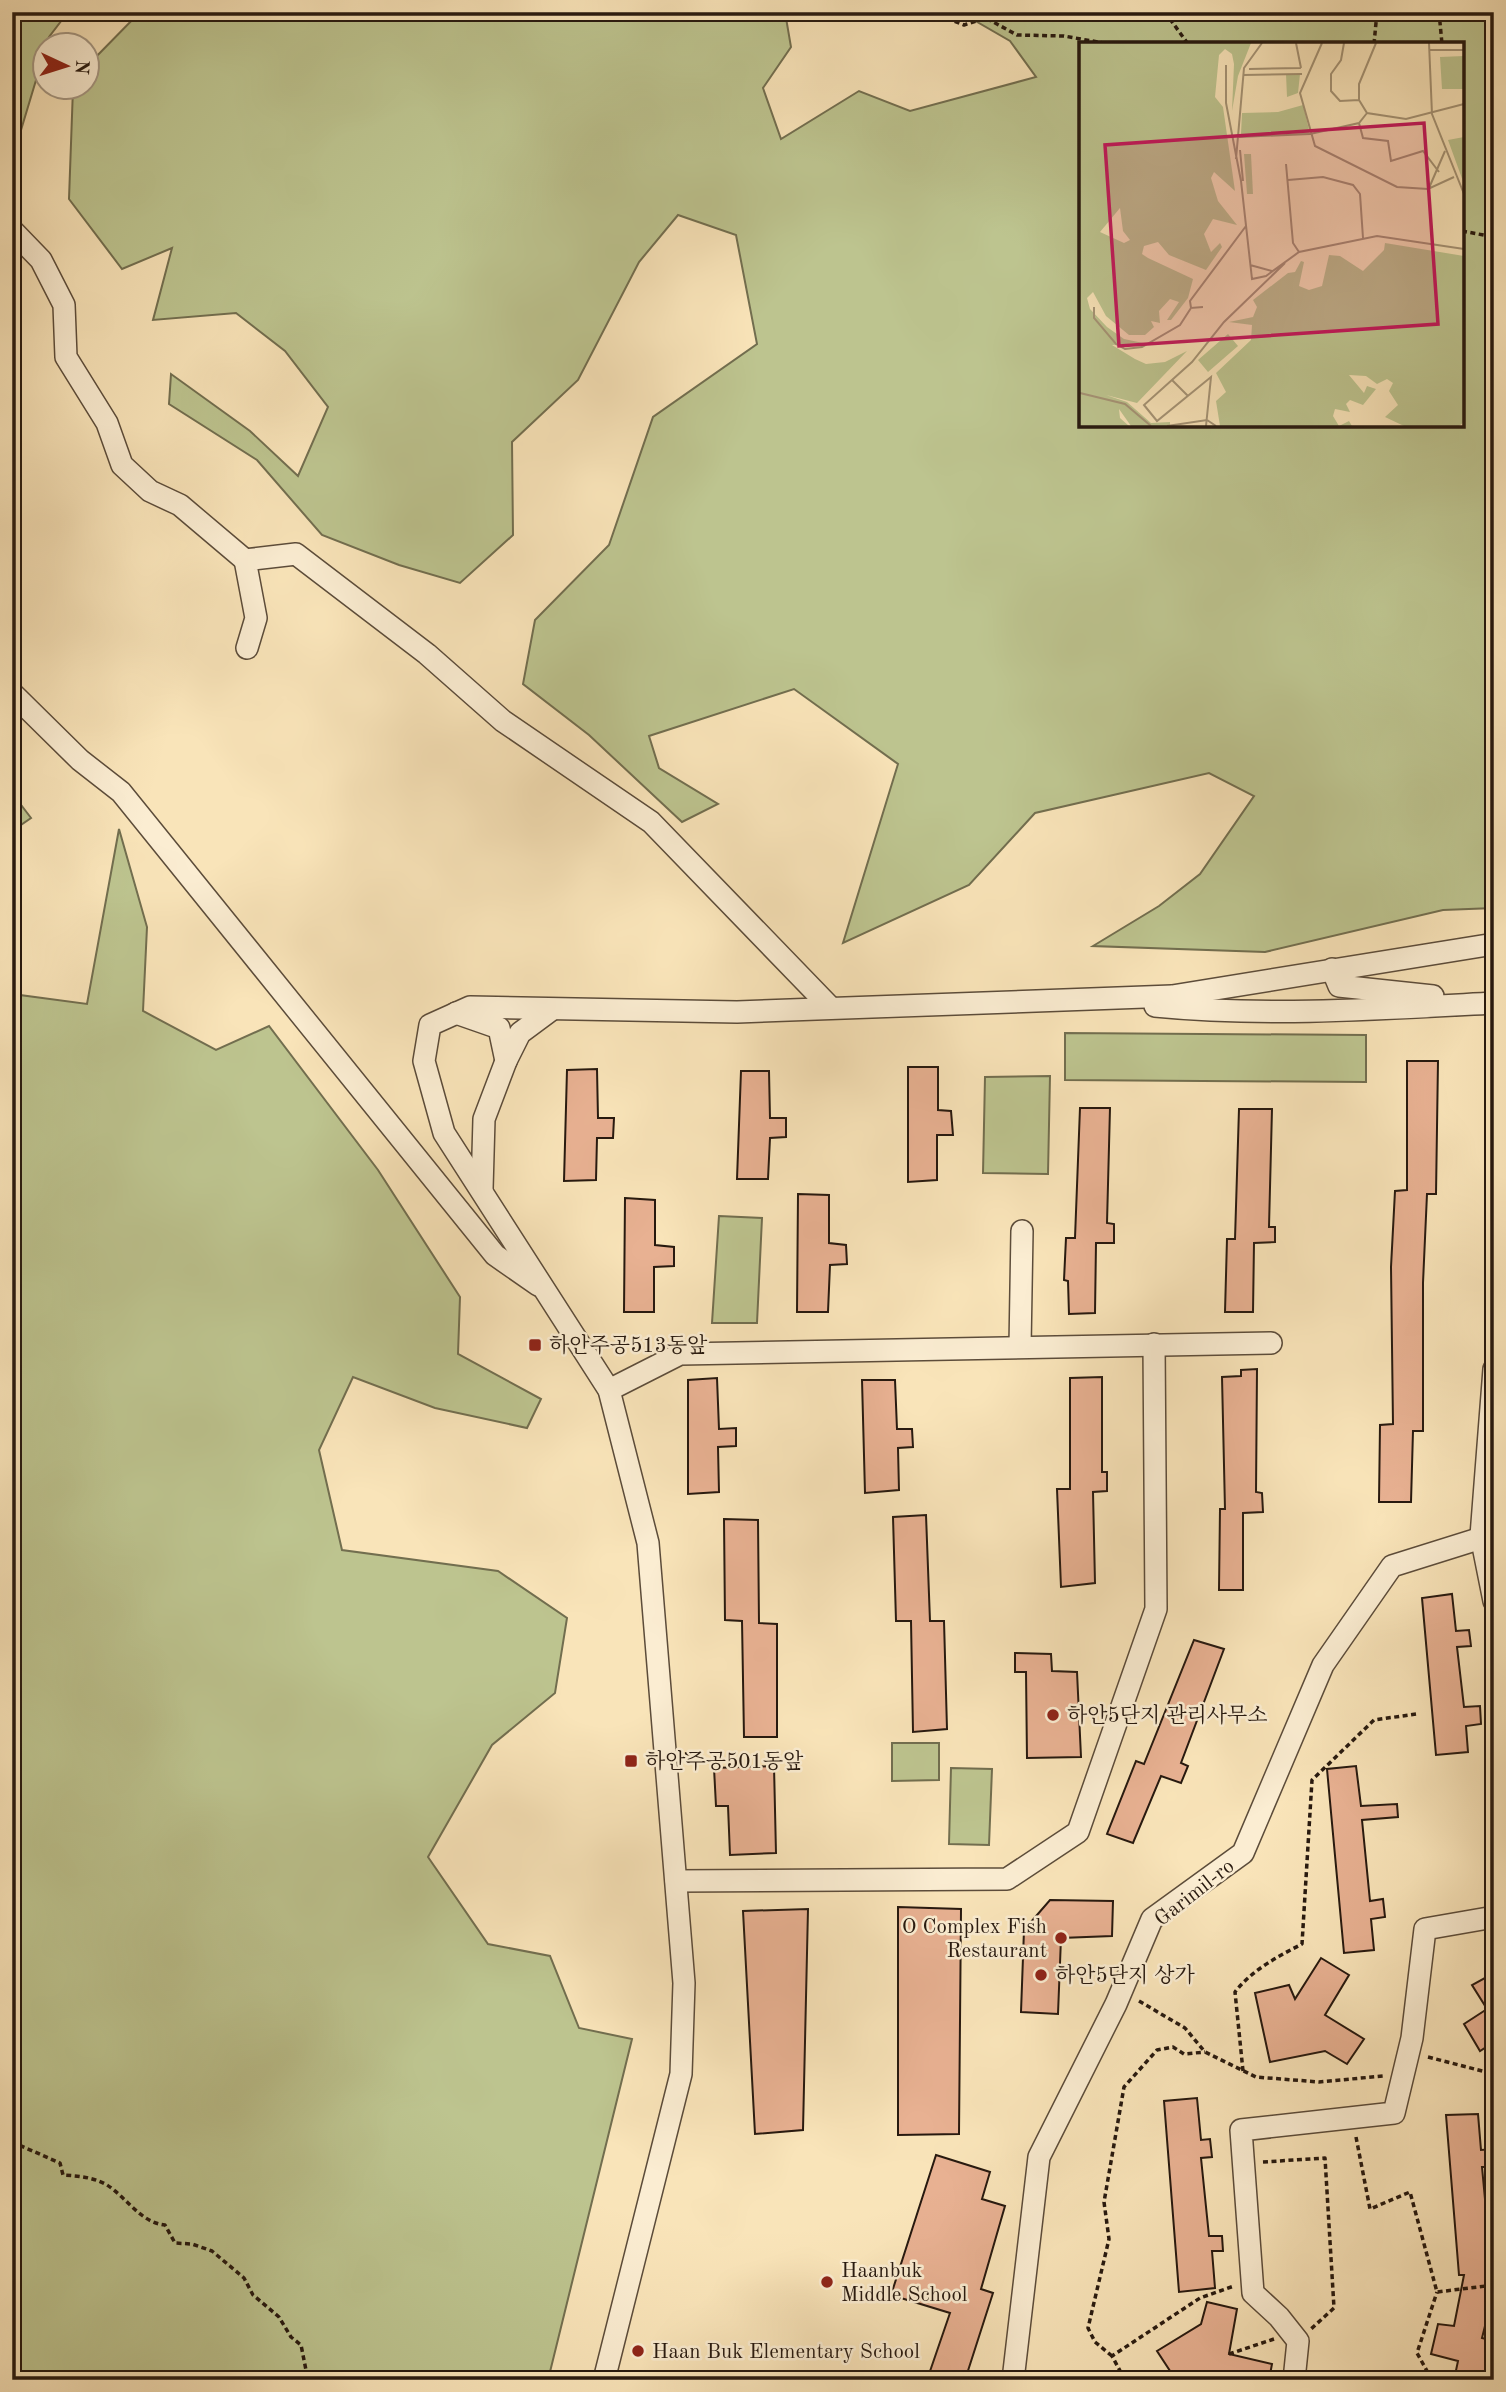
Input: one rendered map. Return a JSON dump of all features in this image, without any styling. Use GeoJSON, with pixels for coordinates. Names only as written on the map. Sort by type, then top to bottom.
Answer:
{"type":"FeatureCollection","features":[{"type":"Feature","properties":{"kind":"street"},"geometry":{"type":"LineString","coordinates":[[12,230],[41,260],[64,305],[66,357],[107,423],[122,465],[150,491],[180,505],[245,560],[256,618],[247,648]]}},
{"type":"Feature","properties":{"kind":"street"},"geometry":{"type":"LineString","coordinates":[[245,560],[296,554],[427,654],[503,721],[651,822],[831,1008]]}},
{"type":"Feature","properties":{"kind":"street"},"geometry":{"type":"LineString","coordinates":[[12,693],[80,760],[121,792],[495,1255],[545,1290]]}},
{"type":"Feature","properties":{"kind":"street"},"geometry":{"type":"LineString","coordinates":[[604,2380],[681,2074],[684,1983],[648,1544],[609,1390],[444,1133],[424,1061],[430,1025],[470,1007],[737,1012],[1172,996],[1494,944]]}},
{"type":"Feature","properties":{"kind":"street"},"geometry":{"type":"LineString","coordinates":[[1332,969],[1339,986],[1494,1003]]}},
{"type":"Feature","properties":{"kind":"street"},"geometry":{"type":"LineString","coordinates":[[1080,999],[1202,1009],[1377,1010],[1494,1003]]}},
{"type":"Feature","properties":{"kind":"street"},"geometry":{"type":"LineString","coordinates":[[481,1189],[484,1119],[506,1060],[520,1033],[551,1010]]}},
{"type":"Feature","properties":{"kind":"street"},"geometry":{"type":"LineString","coordinates":[[456,1013],[499,1028],[506,1060]]}},
{"type":"Feature","properties":{"kind":"street"},"geometry":{"type":"LineString","coordinates":[[1020,1348],[1022,1231]]}},
{"type":"Feature","properties":{"kind":"street"},"geometry":{"type":"LineString","coordinates":[[609,1390],[680,1354],[1271,1343]]}},
{"type":"Feature","properties":{"kind":"street"},"geometry":{"type":"LineString","coordinates":[[676,1881],[1007,1879],[1078,1832],[1156,1609],[1154,1344]]}},
{"type":"Feature","properties":{"kind":"street"},"geometry":{"type":"LineString","coordinates":[[1494,1369],[1487,1535],[1494,1601]]}},
{"type":"Feature","properties":{"kind":"street","name":"Garimil-ro"},"geometry":{"type":"LineString","coordinates":[[1013,2380],[1039,2157],[1122,1990],[1152,1919],[1243,1853],[1323,1665],[1392,1566],[1487,1535]]}},
{"type":"Feature","properties":{"kind":"street"},"geometry":{"type":"LineString","coordinates":[[1294,2380],[1293,2338],[1279,2317],[1253,2293],[1241,2130],[1394,2113],[1409,2052],[1424,1929],[1494,1916]]}},
{"type":"Feature","properties":{"kind":"path"},"geometry":{"type":"LineString","coordinates":[[931,12],[964,25],[986,18],[1017,35],[1064,36],[1098,42]]}},
{"type":"Feature","properties":{"kind":"path"},"geometry":{"type":"LineString","coordinates":[[1165,12],[1187,42]]}},
{"type":"Feature","properties":{"kind":"path"},"geometry":{"type":"LineString","coordinates":[[1374,42],[1377,12]]}},
{"type":"Feature","properties":{"kind":"path"},"geometry":{"type":"LineString","coordinates":[[1440,12],[1442,42]]}},
{"type":"Feature","properties":{"kind":"path"},"geometry":{"type":"LineString","coordinates":[[1464,231],[1494,237]]}},
{"type":"Feature","properties":{"kind":"path"},"geometry":{"type":"LineString","coordinates":[[1243,2071],[1235,1992],[1243,1982],[1274,1959],[1302,1944],[1312,1780],[1374,1720],[1416,1714]]}},
{"type":"Feature","properties":{"kind":"path"},"geometry":{"type":"LineString","coordinates":[[1122,1990],[1185,2028],[1205,2052],[1256,2077],[1318,2082],[1404,2074]]}},
{"type":"Feature","properties":{"kind":"path"},"geometry":{"type":"LineString","coordinates":[[1125,2380],[1112,2356],[1095,2342],[1088,2328],[1109,2239],[1104,2202],[1124,2087],[1157,2050],[1173,2047],[1184,2054],[1205,2052]]}},
{"type":"Feature","properties":{"kind":"path"},"geometry":{"type":"LineString","coordinates":[[1409,2052],[1494,2074]]}},
{"type":"Feature","properties":{"kind":"path"},"geometry":{"type":"LineString","coordinates":[[1352,2118],[1370,2209],[1410,2192],[1437,2292],[1417,2353],[1432,2380]]}},
{"type":"Feature","properties":{"kind":"path"},"geometry":{"type":"LineString","coordinates":[[12,2142],[60,2163],[63,2175],[86,2177],[107,2185],[154,2224],[165,2225],[175,2243],[192,2244],[212,2251],[244,2278],[253,2295],[279,2317],[290,2337],[302,2345],[308,2380]]}},
{"type":"Feature","properties":{"kind":"path"},"geometry":{"type":"LineString","coordinates":[[1229,2354],[1293,2338],[1334,2308],[1325,2158],[1243,2164]]}},
{"type":"Feature","properties":{"kind":"path"},"geometry":{"type":"LineString","coordinates":[[1112,2356],[1200,2298],[1244,2283]]}},
{"type":"Feature","properties":{"kind":"path"},"geometry":{"type":"LineString","coordinates":[[1437,2292],[1494,2285]]}},
{"type":"Feature","properties":{"kind":"green space"},"geometry":{"type":"Polygon","coordinates":[[[23,12],[68,12],[53,32],[32,32],[32,94],[12,160],[12,34],[23,12]]]}},
{"type":"Feature","properties":{"kind":"green space"},"geometry":{"type":"Polygon","coordinates":[[[140,12],[785,12],[791,47],[763,88],[781,139],[859,91],[910,111],[1036,77],[1010,41],[960,12],[1494,12],[1494,908],[1443,910],[1265,952],[1093,946],[1159,906],[1200,874],[1254,796],[1209,773],[1035,813],[969,885],[843,943],[898,764],[794,689],[649,736],[659,768],[718,804],[682,822],[589,735],[523,684],[535,620],[609,545],[653,417],[757,344],[736,235],[678,215],[639,262],[578,380],[512,442],[513,535],[460,583],[399,565],[322,535],[257,460],[169,404],[171,374],[250,431],[298,476],[328,407],[285,351],[236,313],[153,320],[172,248],[122,269],[69,199],[72,102],[102,102],[102,51],[140,12]]]}},
{"type":"Feature","properties":{"kind":"green space"},"geometry":{"type":"Polygon","coordinates":[[[12,793],[31,818],[12,831],[12,793]]]}},
{"type":"Feature","properties":{"kind":"green space"},"geometry":{"type":"Polygon","coordinates":[[[119,829],[147,927],[143,1011],[216,1050],[269,1026],[378,1170],[460,1297],[458,1354],[541,1399],[527,1428],[435,1408],[353,1377],[319,1450],[342,1550],[498,1571],[567,1618],[555,1693],[492,1745],[428,1857],[488,1944],[550,1956],[579,2028],[632,2039],[548,2380],[12,2380],[12,994],[87,1004],[119,829]]]}},
{"type":"Feature","properties":{"kind":"green space"},"geometry":{"type":"Polygon","coordinates":[[[1065,1033],[1366,1035],[1366,1082],[1065,1080],[1065,1033]]]}},
{"type":"Feature","properties":{"kind":"green space"},"geometry":{"type":"Polygon","coordinates":[[[1050,1076],[1048,1174],[983,1173],[985,1077],[1050,1076]]]}},
{"type":"Feature","properties":{"kind":"green space"},"geometry":{"type":"Polygon","coordinates":[[[719,1216],[762,1218],[757,1323],[712,1323],[719,1216]]]}},
{"type":"Feature","properties":{"kind":"green space"},"geometry":{"type":"Polygon","coordinates":[[[892,1743],[939,1743],[939,1780],[892,1781],[892,1743]]]}},
{"type":"Feature","properties":{"kind":"green space"},"geometry":{"type":"Polygon","coordinates":[[[951,1768],[992,1769],[989,1845],[949,1844],[951,1768]]]}},
{"type":"Feature","properties":{"kind":"building"},"geometry":{"type":"Polygon","coordinates":[[[1407,1061],[1438,1061],[1436,1194],[1427,1194],[1423,1283],[1423,1431],[1413,1431],[1411,1502],[1379,1502],[1380,1425],[1393,1424],[1391,1267],[1395,1191],[1407,1190],[1407,1061]]]}},
{"type":"Feature","properties":{"kind":"building"},"geometry":{"type":"Polygon","coordinates":[[[908,1067],[938,1067],[938,1110],[951,1111],[953,1135],[937,1135],[937,1180],[908,1182],[908,1067]]]}},
{"type":"Feature","properties":{"kind":"building"},"geometry":{"type":"Polygon","coordinates":[[[597,1069],[598,1118],[614,1118],[613,1138],[597,1138],[596,1180],[564,1181],[567,1070],[597,1069]]]}},
{"type":"Feature","properties":{"kind":"building"},"geometry":{"type":"Polygon","coordinates":[[[741,1071],[769,1071],[770,1118],[786,1118],[786,1137],[770,1138],[768,1179],[737,1179],[741,1071]]]}},
{"type":"Feature","properties":{"kind":"building"},"geometry":{"type":"Polygon","coordinates":[[[1080,1108],[1110,1108],[1107,1223],[1114,1224],[1114,1243],[1096,1243],[1095,1313],[1069,1314],[1068,1281],[1064,1280],[1066,1238],[1075,1238],[1080,1108]]]}},
{"type":"Feature","properties":{"kind":"building"},"geometry":{"type":"Polygon","coordinates":[[[1239,1109],[1272,1109],[1269,1227],[1275,1227],[1275,1242],[1254,1243],[1253,1312],[1225,1312],[1227,1239],[1235,1239],[1239,1109]]]}},
{"type":"Feature","properties":{"kind":"building"},"geometry":{"type":"Polygon","coordinates":[[[798,1194],[829,1195],[829,1243],[846,1245],[847,1264],[830,1265],[828,1312],[797,1312],[798,1194]]]}},
{"type":"Feature","properties":{"kind":"building"},"geometry":{"type":"Polygon","coordinates":[[[625,1198],[655,1200],[655,1245],[674,1247],[674,1266],[654,1267],[654,1312],[624,1312],[625,1198]]]}},
{"type":"Feature","properties":{"kind":"building"},"geometry":{"type":"Polygon","coordinates":[[[1257,1369],[1256,1492],[1262,1493],[1263,1512],[1243,1513],[1243,1590],[1219,1590],[1220,1509],[1225,1509],[1222,1377],[1241,1376],[1241,1370],[1257,1369]]]}},
{"type":"Feature","properties":{"kind":"building"},"geometry":{"type":"Polygon","coordinates":[[[1102,1377],[1102,1472],[1107,1472],[1107,1491],[1093,1492],[1095,1583],[1061,1587],[1057,1489],[1070,1489],[1070,1378],[1102,1377]]]}},
{"type":"Feature","properties":{"kind":"building"},"geometry":{"type":"Polygon","coordinates":[[[717,1378],[719,1429],[736,1428],[736,1446],[718,1447],[719,1492],[688,1494],[688,1380],[717,1378]]]}},
{"type":"Feature","properties":{"kind":"building"},"geometry":{"type":"Polygon","coordinates":[[[862,1380],[895,1380],[897,1429],[912,1429],[913,1447],[898,1448],[899,1490],[865,1493],[862,1380]]]}},
{"type":"Feature","properties":{"kind":"building"},"geometry":{"type":"Polygon","coordinates":[[[926,1515],[930,1621],[944,1621],[947,1729],[913,1732],[911,1621],[896,1621],[893,1517],[926,1515]]]}},
{"type":"Feature","properties":{"kind":"building"},"geometry":{"type":"Polygon","coordinates":[[[724,1519],[758,1520],[759,1623],[777,1624],[777,1737],[744,1737],[742,1621],[725,1620],[724,1519]]]}},
{"type":"Feature","properties":{"kind":"building"},"geometry":{"type":"Polygon","coordinates":[[[1452,1594],[1456,1631],[1469,1630],[1471,1646],[1457,1647],[1464,1707],[1480,1706],[1481,1724],[1466,1726],[1468,1752],[1436,1755],[1422,1598],[1452,1594]]]}},
{"type":"Feature","properties":{"kind":"building"},"geometry":{"type":"Polygon","coordinates":[[[1194,1640],[1224,1649],[1181,1763],[1188,1766],[1181,1783],[1161,1776],[1133,1843],[1107,1834],[1136,1761],[1144,1764],[1194,1640]]]}},
{"type":"Feature","properties":{"kind":"building","name":"하안5단지 관리사무소"},"geometry":{"type":"Polygon","coordinates":[[[1015,1653],[1051,1654],[1052,1671],[1077,1672],[1081,1757],[1027,1758],[1026,1672],[1015,1672],[1015,1653]]]}},
{"type":"Feature","properties":{"kind":"building"},"geometry":{"type":"Polygon","coordinates":[[[774,1766],[776,1853],[730,1855],[728,1806],[716,1806],[714,1768],[774,1766]]]}},
{"type":"Feature","properties":{"kind":"building"},"geometry":{"type":"Polygon","coordinates":[[[1356,1766],[1361,1806],[1397,1804],[1398,1817],[1362,1820],[1370,1901],[1383,1899],[1385,1917],[1371,1919],[1374,1950],[1344,1953],[1327,1769],[1356,1766]]]}},
{"type":"Feature","properties":{"kind":"building","name":"하안5단지 상가"},"geometry":{"type":"Polygon","coordinates":[[[1050,1900],[1113,1901],[1112,1936],[1061,1938],[1058,2014],[1021,2012],[1024,1930],[1050,1900]]]}},
{"type":"Feature","properties":{"kind":"building"},"geometry":{"type":"Polygon","coordinates":[[[898,1907],[961,1909],[959,2134],[898,2135],[898,1907]]]}},
{"type":"Feature","properties":{"kind":"building"},"geometry":{"type":"Polygon","coordinates":[[[808,1909],[803,2130],[755,2134],[743,1911],[808,1909]]]}},
{"type":"Feature","properties":{"kind":"building"},"geometry":{"type":"Polygon","coordinates":[[[1321,1958],[1349,1975],[1325,2015],[1364,2039],[1347,2064],[1325,2051],[1270,2062],[1255,1993],[1289,1985],[1295,1999],[1321,1958]]]}},
{"type":"Feature","properties":{"kind":"building"},"geometry":{"type":"Polygon","coordinates":[[[1494,1973],[1494,2042],[1480,2051],[1464,2024],[1487,2009],[1472,1985],[1494,1973]]]}},
{"type":"Feature","properties":{"kind":"building"},"geometry":{"type":"Polygon","coordinates":[[[1197,2098],[1201,2140],[1210,2139],[1212,2157],[1201,2158],[1209,2236],[1222,2236],[1223,2251],[1212,2251],[1215,2288],[1179,2292],[1164,2101],[1197,2098]]]}},
{"type":"Feature","properties":{"kind":"building"},"geometry":{"type":"Polygon","coordinates":[[[1478,2114],[1481,2150],[1494,2149],[1494,2167],[1482,2167],[1488,2231],[1494,2230],[1494,2249],[1489,2250],[1492,2298],[1482,2338],[1494,2341],[1494,2376],[1486,2374],[1485,2380],[1454,2380],[1458,2361],[1431,2354],[1438,2324],[1454,2326],[1464,2275],[1459,2275],[1446,2115],[1478,2114]]]}},
{"type":"Feature","properties":{"kind":"building"},"geometry":{"type":"Polygon","coordinates":[[[936,2155],[990,2172],[982,2199],[1005,2206],[981,2289],[993,2293],[965,2380],[927,2380],[950,2313],[891,2295],[936,2155]]]}},
{"type":"Feature","properties":{"kind":"building"},"geometry":{"type":"Polygon","coordinates":[[[1207,2302],[1237,2309],[1229,2354],[1272,2364],[1269,2380],[1176,2380],[1157,2351],[1201,2324],[1207,2302]]]}},
{"type":"Feature","properties":{"kind":"place","name":"하안주공513동앞"},"geometry":{"type":"Point","coordinates":[535,1345]}},
{"type":"Feature","properties":{"kind":"place","name":"하안5단지 관리사무소"},"geometry":{"type":"Point","coordinates":[1053,1715]}},
{"type":"Feature","properties":{"kind":"place","name":"하안주공501동앞"},"geometry":{"type":"Point","coordinates":[631,1761]}},
{"type":"Feature","properties":{"kind":"place","name":"O Complex Fish Restaurant"},"geometry":{"type":"Point","coordinates":[1061,1938]}},
{"type":"Feature","properties":{"kind":"place","name":"하안5단지 상가"},"geometry":{"type":"Point","coordinates":[1041,1975]}},
{"type":"Feature","properties":{"kind":"place","name":"Haanbuk Middle School"},"geometry":{"type":"Point","coordinates":[827,2282]}},
{"type":"Feature","properties":{"kind":"place","name":"Haan Buk Elementary School"},"geometry":{"type":"Point","coordinates":[638,2351]}}]}
